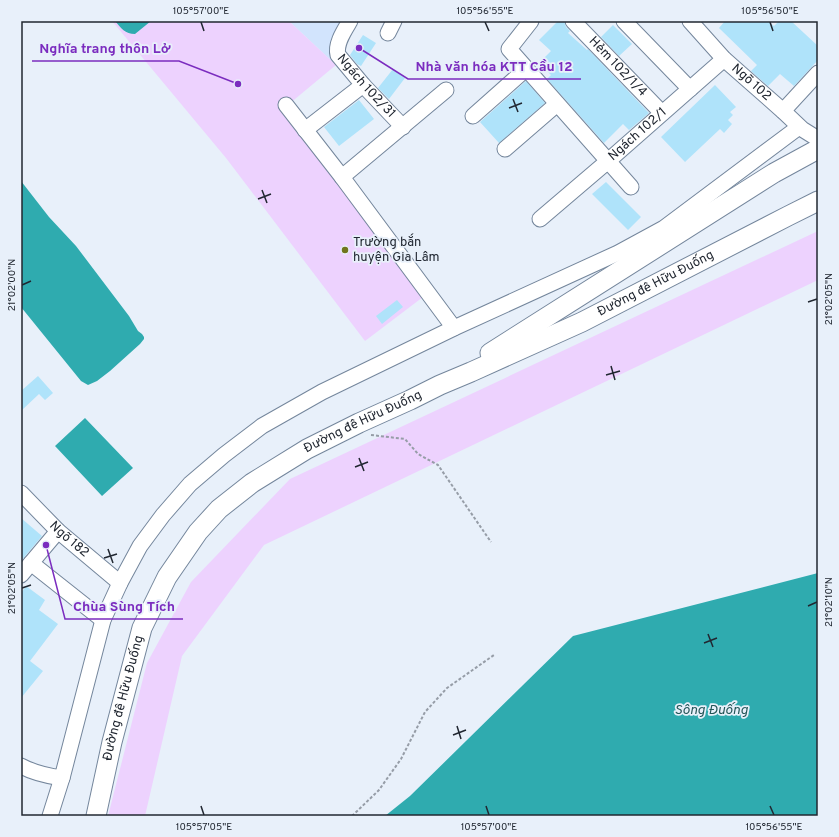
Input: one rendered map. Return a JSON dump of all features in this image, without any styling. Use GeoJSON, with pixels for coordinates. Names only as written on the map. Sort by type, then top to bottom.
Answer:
{"type":"FeatureCollection","features":[{"type":"Feature","properties":{"kind":"main road"},"geometry":{"type":"LineString","coordinates":[[440,385],[774,173],[818,149]]}},
{"type":"Feature","properties":{"kind":"main road","name":"Đường đê Hữu Đuống"},"geometry":{"type":"LineString","coordinates":[[96,816],[112,742],[142,628],[167,577],[198,532],[219,509],[252,483],[307,449],[352,426],[440,385],[582,322],[818,201]]}},
{"type":"Feature","properties":{"kind":"street","name":"Ngách 102/31"},"geometry":{"type":"LineString","coordinates":[[350,21],[337,45],[338,55],[363,85],[403,127]]}},
{"type":"Feature","properties":{"kind":"street","name":"Ngách 102/1"},"geometry":{"type":"LineString","coordinates":[[531,21],[509,49],[608,161],[724,59]]}},
{"type":"Feature","properties":{"kind":"street","name":"Hẻm 102/1/4"},"geometry":{"type":"LineString","coordinates":[[573,21],[662,113]]}},
{"type":"Feature","properties":{"kind":"street"},"geometry":{"type":"LineString","coordinates":[[624,21],[690,89]]}},
{"type":"Feature","properties":{"kind":"street","name":"Ngõ 102"},"geometry":{"type":"LineString","coordinates":[[690,21],[724,59],[799,127],[818,139]]}},
{"type":"Feature","properties":{"kind":"street"},"geometry":{"type":"LineString","coordinates":[[474,116],[526,69]]}},
{"type":"Feature","properties":{"kind":"street"},"geometry":{"type":"LineString","coordinates":[[783,111],[818,73]]}},
{"type":"Feature","properties":{"kind":"street"},"geometry":{"type":"LineString","coordinates":[[305,130],[363,85]]}},
{"type":"Feature","properties":{"kind":"street"},"geometry":{"type":"LineString","coordinates":[[342,177],[446,90]]}},
{"type":"Feature","properties":{"kind":"street"},"geometry":{"type":"LineString","coordinates":[[505,150],[557,104]]}},
{"type":"Feature","properties":{"kind":"street"},"geometry":{"type":"LineString","coordinates":[[286,106],[342,177],[454,328]]}},
{"type":"Feature","properties":{"kind":"street"},"geometry":{"type":"LineString","coordinates":[[50,816],[62,778],[103,620],[120,583],[140,546],[163,515],[190,484],[224,455],[262,426],[322,392],[454,328],[618,253],[664,228],[799,127]]}},
{"type":"Feature","properties":{"kind":"street"},"geometry":{"type":"LineString","coordinates":[[540,219],[608,161],[631,187]]}},
{"type":"Feature","properties":{"kind":"street","name":"Ngõ 182"},"geometry":{"type":"LineString","coordinates":[[21,493],[58,531],[120,583]]}},
{"type":"Feature","properties":{"kind":"street"},"geometry":{"type":"LineString","coordinates":[[58,531],[26,569],[103,620]]}},
{"type":"Feature","properties":{"kind":"street"},"geometry":{"type":"LineString","coordinates":[[22,768],[47,776],[62,778]]}},
{"type":"Feature","properties":{"kind":"path"},"geometry":{"type":"LineString","coordinates":[[352,426],[365,435],[405,439],[418,454],[438,465],[491,542]]}},
{"type":"Feature","properties":{"kind":"path"},"geometry":{"type":"LineString","coordinates":[[352,816],[379,790],[401,759],[425,712],[447,688],[494,655]]}},
{"type":"Feature","properties":{"kind":"shaded area"},"geometry":{"type":"Polygon","coordinates":[[[112,21],[289,21],[336,65],[289,104],[427,294],[365,341],[226,158],[112,21]]]}},
{"type":"Feature","properties":{"kind":"shaded area"},"geometry":{"type":"Polygon","coordinates":[[[289,21],[344,21],[340,29],[336,65],[289,21]]]}},
{"type":"Feature","properties":{"kind":"shaded area"},"geometry":{"type":"Polygon","coordinates":[[[818,231],[818,280],[264,545],[182,656],[145,816],[108,816],[147,663],[191,582],[290,479],[818,231]]]}},
{"type":"Feature","properties":{"kind":"water"},"geometry":{"type":"Polygon","coordinates":[[[115,21],[151,21],[135,34],[132,34],[126,32],[115,21]]]}},
{"type":"Feature","properties":{"kind":"water"},"geometry":{"type":"Polygon","coordinates":[[[21,181],[49,217],[76,246],[129,316],[138,331],[144,337],[140,344],[110,371],[97,381],[88,385],[81,381],[21,307],[21,181]]]}},
{"type":"Feature","properties":{"kind":"water"},"geometry":{"type":"Polygon","coordinates":[[[85,418],[133,468],[102,496],[55,446],[85,418]]]}},
{"type":"Feature","properties":{"kind":"water","name":"Sông Đuống"},"geometry":{"type":"Polygon","coordinates":[[[818,573],[818,816],[385,816],[410,796],[573,636],[818,573]]]}},
{"type":"Feature","properties":{"kind":"building"},"geometry":{"type":"Polygon","coordinates":[[[558,21],[564,21],[566,27],[570,31],[568,33],[587,50],[588,49],[649,113],[629,130],[623,124],[604,143],[547,79],[551,75],[539,63],[551,51],[539,40],[558,21]]]}},
{"type":"Feature","properties":{"kind":"building"},"geometry":{"type":"Polygon","coordinates":[[[725,21],[768,21],[774,26],[779,21],[791,21],[818,46],[818,60],[794,86],[780,74],[768,86],[751,71],[757,65],[719,28],[725,21]]]}},
{"type":"Feature","properties":{"kind":"building"},"geometry":{"type":"Polygon","coordinates":[[[613,25],[632,44],[619,56],[601,37],[613,25]]]}},
{"type":"Feature","properties":{"kind":"building"},"geometry":{"type":"Polygon","coordinates":[[[363,35],[376,43],[361,66],[357,64],[350,55],[363,35]]]}},
{"type":"Feature","properties":{"kind":"building"},"geometry":{"type":"Polygon","coordinates":[[[393,69],[405,78],[389,99],[378,88],[393,69]]]}},
{"type":"Feature","properties":{"kind":"building"},"geometry":{"type":"Polygon","coordinates":[[[526,81],[545,103],[499,143],[480,122],[526,81]]]}},
{"type":"Feature","properties":{"kind":"building"},"geometry":{"type":"Polygon","coordinates":[[[715,85],[736,107],[730,112],[733,115],[728,120],[732,124],[724,133],[720,129],[685,162],[661,137],[715,85]]]}},
{"type":"Feature","properties":{"kind":"building"},"geometry":{"type":"Polygon","coordinates":[[[359,100],[374,119],[339,146],[324,127],[359,100]]]}},
{"type":"Feature","properties":{"kind":"building"},"geometry":{"type":"Polygon","coordinates":[[[606,182],[641,217],[628,230],[592,194],[606,182]]]}},
{"type":"Feature","properties":{"kind":"building"},"geometry":{"type":"Polygon","coordinates":[[[397,300],[403,307],[382,324],[376,316],[397,300]]]}},
{"type":"Feature","properties":{"kind":"building"},"geometry":{"type":"Polygon","coordinates":[[[38,376],[53,393],[45,400],[39,394],[21,411],[21,391],[38,376]]]}},
{"type":"Feature","properties":{"kind":"building"},"geometry":{"type":"Polygon","coordinates":[[[21,518],[42,536],[21,561],[21,518]]]}},
{"type":"Feature","properties":{"kind":"building"},"geometry":{"type":"Polygon","coordinates":[[[26,586],[45,600],[39,610],[58,624],[30,661],[43,671],[21,698],[21,593],[26,586]]]}},
{"type":"Feature","properties":{"kind":"place","name":"Nhà văn hóa KTT Cầu 12"},"geometry":{"type":"Point","coordinates":[359,48]}},
{"type":"Feature","properties":{"kind":"place","name":"Nghĩa trang thôn Lở"},"geometry":{"type":"Point","coordinates":[238,84]}},
{"type":"Feature","properties":{"kind":"place","name":"Trường bắn huyện Gia Lâm"},"geometry":{"type":"Point","coordinates":[345,250]}},
{"type":"Feature","properties":{"kind":"place","name":"Chùa Sùng Tích"},"geometry":{"type":"Point","coordinates":[46,545]}}]}
